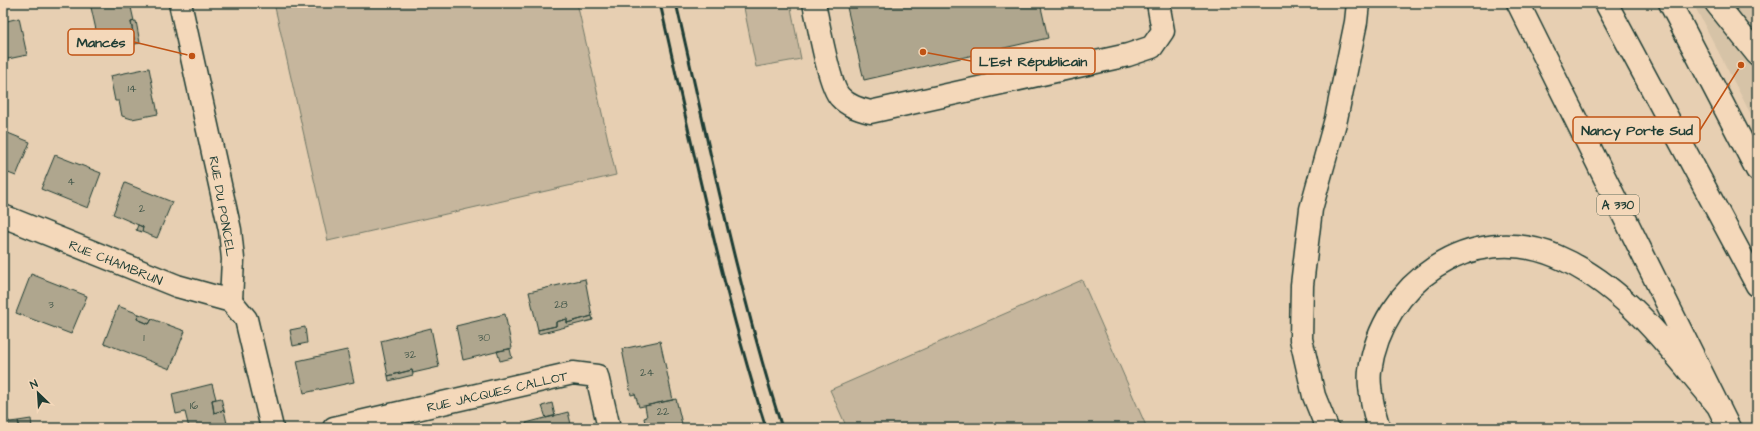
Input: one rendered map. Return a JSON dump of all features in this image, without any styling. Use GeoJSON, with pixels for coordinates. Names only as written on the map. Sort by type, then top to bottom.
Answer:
{"type":"FeatureCollection","features":[{"type":"Feature","properties":{"kind":"main road","name":"RUE DU PONCEL"},"geometry":{"type":"LineString","coordinates":[[180,3],[230,230],[233,259],[231,301]]}},
{"type":"Feature","properties":{"kind":"main road"},"geometry":{"type":"LineString","coordinates":[[814,3],[831,79],[839,97],[850,106],[870,112],[1128,55],[1152,47],[1164,31],[1158,3]]}},
{"type":"Feature","properties":{"kind":"main road"},"geometry":{"type":"LineString","coordinates":[[1327,428],[1314,396],[1301,340],[1302,285],[1311,209],[1336,118],[1356,22],[1358,3]]}},
{"type":"Feature","properties":{"kind":"main road","name":"A 330"},"geometry":{"type":"LineString","coordinates":[[1518,3],[1729,428]]}},
{"type":"Feature","properties":{"kind":"main road"},"geometry":{"type":"LineString","coordinates":[[1606,3],[1757,286]]}},
{"type":"Feature","properties":{"kind":"main road"},"geometry":{"type":"LineString","coordinates":[[1670,3],[1757,170]]}},
{"type":"Feature","properties":{"kind":"main road"},"geometry":{"type":"LineString","coordinates":[[1716,3],[1757,54]]}},
{"type":"Feature","properties":{"kind":"main road","name":"RUE CHAMBRUN"},"geometry":{"type":"LineString","coordinates":[[3,216],[176,286],[231,301]]}},
{"type":"Feature","properties":{"kind":"main road"},"geometry":{"type":"LineString","coordinates":[[1379,428],[1372,397],[1369,373],[1376,344],[1390,313],[1409,288],[1438,264],[1468,251],[1498,245],[1533,248],[1557,256],[1608,286],[1642,316],[1719,407]]}},
{"type":"Feature","properties":{"kind":"main road"},"geometry":{"type":"LineString","coordinates":[[231,301],[246,319],[272,428]]}},
{"type":"Feature","properties":{"kind":"main road","name":"RUE JACQUES CALLOT"},"geometry":{"type":"LineString","coordinates":[[334,428],[395,421],[573,373],[597,376],[609,428]]}},
{"type":"Feature","properties":{"kind":"shaded area"},"geometry":{"type":"Polygon","coordinates":[[[274,3],[577,3],[616,175],[328,241],[274,3]]]}},
{"type":"Feature","properties":{"kind":"shaded area"},"geometry":{"type":"Polygon","coordinates":[[[743,3],[790,3],[801,59],[756,67],[743,3]]]}},
{"type":"Feature","properties":{"kind":"shaded area"},"geometry":{"type":"Polygon","coordinates":[[[1693,3],[1757,3],[1757,126],[1693,3]]]}},
{"type":"Feature","properties":{"kind":"shaded area"},"geometry":{"type":"Polygon","coordinates":[[[1082,280],[1147,428],[847,428],[830,390],[1082,280]]]}},
{"type":"Feature","properties":{"kind":"building"},"geometry":{"type":"Polygon","coordinates":[[[90,3],[130,3],[134,21],[131,22],[135,44],[101,52],[90,3]]]}},
{"type":"Feature","properties":{"kind":"building"},"geometry":{"type":"Polygon","coordinates":[[[846,3],[1040,3],[1048,38],[864,80],[846,3]]]}},
{"type":"Feature","properties":{"kind":"building"},"geometry":{"type":"Polygon","coordinates":[[[19,18],[27,55],[3,60],[3,22],[19,18]]]}},
{"type":"Feature","properties":{"kind":"building"},"geometry":{"type":"Polygon","coordinates":[[[136,21],[140,43],[135,44],[131,22],[136,21]]]}},
{"type":"Feature","properties":{"kind":"building"},"geometry":{"type":"Polygon","coordinates":[[[149,68],[158,114],[132,119],[122,116],[119,101],[115,101],[110,76],[149,68]]]}},
{"type":"Feature","properties":{"kind":"building"},"geometry":{"type":"Polygon","coordinates":[[[3,131],[30,142],[16,176],[3,171],[3,131]]]}},
{"type":"Feature","properties":{"kind":"building"},"geometry":{"type":"Polygon","coordinates":[[[55,155],[101,173],[88,208],[41,189],[55,155]]]}},
{"type":"Feature","properties":{"kind":"building"},"geometry":{"type":"Polygon","coordinates":[[[125,183],[172,202],[157,238],[142,232],[143,227],[113,214],[125,183]]]}},
{"type":"Feature","properties":{"kind":"building"},"geometry":{"type":"Polygon","coordinates":[[[138,225],[143,227],[142,232],[136,230],[138,225]]]}},
{"type":"Feature","properties":{"kind":"building"},"geometry":{"type":"Polygon","coordinates":[[[31,274],[87,296],[71,334],[16,313],[31,274]]]}},
{"type":"Feature","properties":{"kind":"building"},"geometry":{"type":"Polygon","coordinates":[[[585,279],[592,316],[567,323],[567,319],[556,322],[556,326],[538,330],[529,292],[585,279]]]}},
{"type":"Feature","properties":{"kind":"building"},"geometry":{"type":"Polygon","coordinates":[[[118,306],[139,314],[137,319],[149,324],[152,319],[185,331],[170,369],[104,343],[118,306]]]}},
{"type":"Feature","properties":{"kind":"building"},"geometry":{"type":"Polygon","coordinates":[[[139,314],[152,319],[149,324],[137,319],[139,314]]]}},
{"type":"Feature","properties":{"kind":"building"},"geometry":{"type":"Polygon","coordinates":[[[505,314],[512,348],[463,360],[456,326],[505,314]]]}},
{"type":"Feature","properties":{"kind":"building"},"geometry":{"type":"Polygon","coordinates":[[[592,316],[593,320],[538,334],[538,330],[556,326],[556,322],[567,319],[567,323],[592,316]]]}},
{"type":"Feature","properties":{"kind":"building"},"geometry":{"type":"Polygon","coordinates":[[[305,327],[307,343],[293,346],[290,330],[305,327]]]}},
{"type":"Feature","properties":{"kind":"building"},"geometry":{"type":"Polygon","coordinates":[[[431,328],[439,367],[413,373],[412,370],[388,376],[381,341],[431,328]]]}},
{"type":"Feature","properties":{"kind":"building"},"geometry":{"type":"Polygon","coordinates":[[[660,341],[673,400],[639,407],[635,394],[631,395],[622,349],[660,341]]]}},
{"type":"Feature","properties":{"kind":"building"},"geometry":{"type":"Polygon","coordinates":[[[510,349],[512,358],[500,361],[497,351],[510,349]]]}},
{"type":"Feature","properties":{"kind":"building"},"geometry":{"type":"Polygon","coordinates":[[[347,350],[354,382],[304,393],[297,361],[347,350]]]}},
{"type":"Feature","properties":{"kind":"building"},"geometry":{"type":"Polygon","coordinates":[[[412,370],[413,375],[389,381],[388,376],[412,370]]]}},
{"type":"Feature","properties":{"kind":"building"},"geometry":{"type":"Polygon","coordinates":[[[212,384],[216,399],[212,400],[214,413],[224,410],[228,428],[189,428],[185,412],[176,414],[172,394],[212,384]]]}},
{"type":"Feature","properties":{"kind":"building"},"geometry":{"type":"Polygon","coordinates":[[[221,398],[224,410],[214,413],[212,400],[221,398]]]}},
{"type":"Feature","properties":{"kind":"building"},"geometry":{"type":"Polygon","coordinates":[[[676,399],[683,428],[646,428],[644,418],[647,417],[645,406],[676,399]]]}},
{"type":"Feature","properties":{"kind":"building"},"geometry":{"type":"Polygon","coordinates":[[[552,403],[555,416],[546,418],[542,406],[552,403]]]}},
{"type":"Feature","properties":{"kind":"building"},"geometry":{"type":"Polygon","coordinates":[[[3,409],[7,414],[5,417],[10,422],[18,421],[20,428],[3,428],[3,409]]]}},
{"type":"Feature","properties":{"kind":"building"},"geometry":{"type":"Polygon","coordinates":[[[568,412],[572,428],[528,428],[526,423],[568,412]]]}},
{"type":"Feature","properties":{"kind":"building"},"geometry":{"type":"Polygon","coordinates":[[[31,419],[32,428],[20,428],[18,421],[31,419]]]}},
{"type":"Feature","properties":{"kind":"railway"},"geometry":{"type":"LineString","coordinates":[[660,3],[696,163],[735,323],[766,428]]}},
{"type":"Feature","properties":{"kind":"railway"},"geometry":{"type":"LineString","coordinates":[[676,3],[738,270],[766,376],[782,428]]}},
{"type":"Feature","properties":{"kind":"place","name":"L'Est Républicain"},"geometry":{"type":"Point","coordinates":[923,52]}},
{"type":"Feature","properties":{"kind":"place","name":"Mancés"},"geometry":{"type":"Point","coordinates":[192,56]}},
{"type":"Feature","properties":{"kind":"place","name":"Nancy Porte Sud"},"geometry":{"type":"Point","coordinates":[1741,65]}}]}
